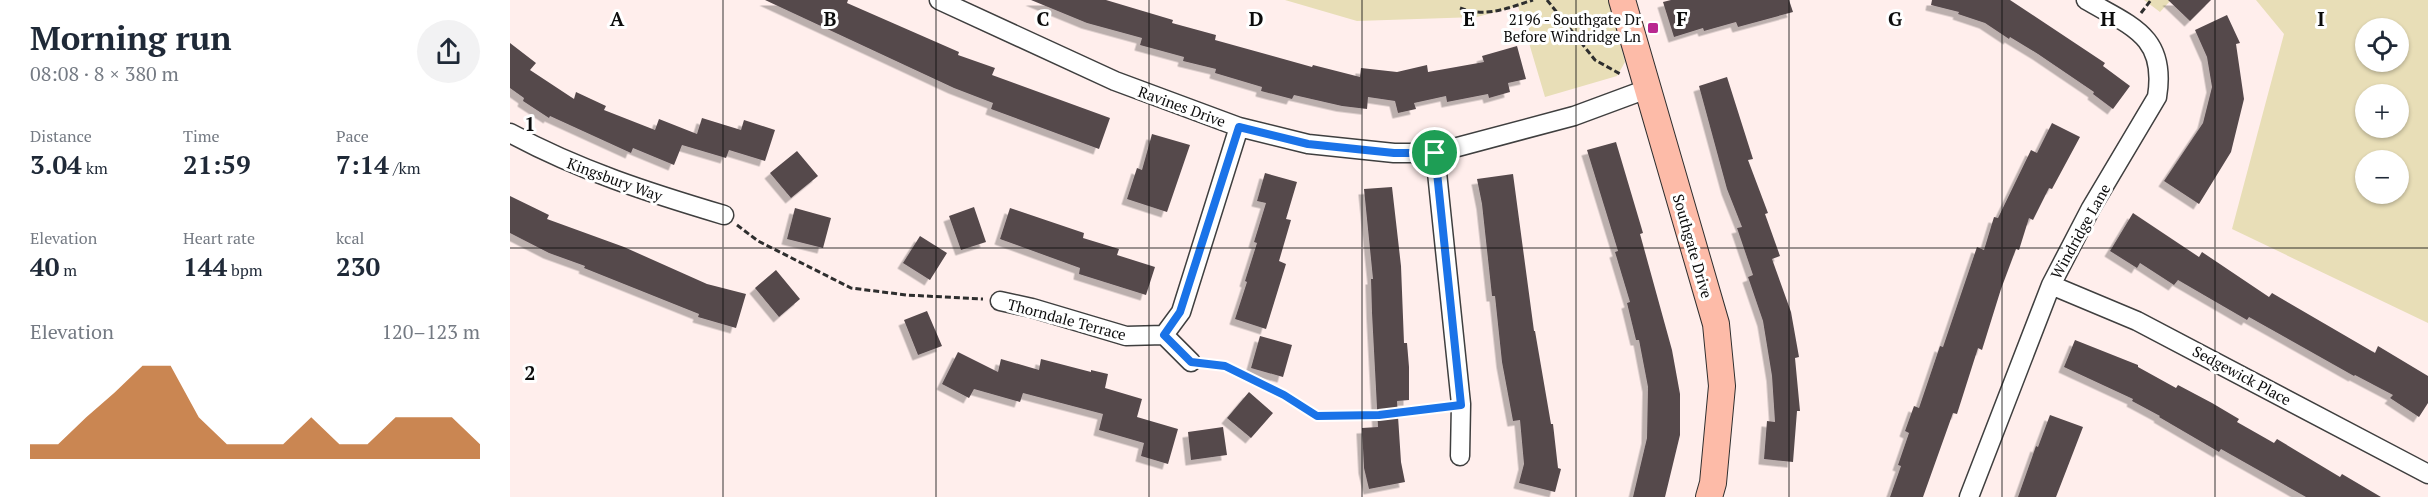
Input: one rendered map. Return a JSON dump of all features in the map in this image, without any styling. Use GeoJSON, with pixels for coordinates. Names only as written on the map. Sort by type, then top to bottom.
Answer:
{"type":"FeatureCollection","features":[{"type":"Feature","properties":{"kind":"street","name":"Ravines Drive"},"geometry":{"type":"LineString","coordinates":[[939,0],[1115,81],[1239,127],[1308,144],[1394,153],[1435,153],[1574,116],[1647,89]]}},
{"type":"Feature","properties":{"kind":"street","name":"Southgate Drive"},"geometry":{"type":"LineString","coordinates":[[1622,0],[1716,324],[1722,386],[1713,483],[1709,497]]}},
{"type":"Feature","properties":{"kind":"street","name":"Windridge Lane"},"geometry":{"type":"LineString","coordinates":[[1969,497],[2051,285],[2091,208],[2157,97],[2160,78],[2156,54],[2147,39],[2132,27],[2086,0]]}},
{"type":"Feature","properties":{"kind":"street"},"geometry":{"type":"LineString","coordinates":[[1191,362],[1164,335],[1180,312],[1239,127]]}},
{"type":"Feature","properties":{"kind":"street","name":"Kingsbury Way"},"geometry":{"type":"LineString","coordinates":[[510,133],[574,165],[631,187],[724,215]]}},
{"type":"Feature","properties":{"kind":"street"},"geometry":{"type":"LineString","coordinates":[[1435,153],[1461,405],[1460,456]]}},
{"type":"Feature","properties":{"kind":"street","name":"Sedgewick Place"},"geometry":{"type":"LineString","coordinates":[[2051,285],[2137,321],[2428,474]]}},
{"type":"Feature","properties":{"kind":"street","name":"Thorndale Terrace"},"geometry":{"type":"LineString","coordinates":[[1000,302],[1032,308],[1126,336],[1164,335]]}},
{"type":"Feature","properties":{"kind":"path"},"geometry":{"type":"LineString","coordinates":[[1460,8],[1471,12],[1490,13],[1533,0]]}},
{"type":"Feature","properties":{"kind":"path"},"geometry":{"type":"LineString","coordinates":[[1547,0],[1595,60],[1647,89]]}},
{"type":"Feature","properties":{"kind":"path"},"geometry":{"type":"LineString","coordinates":[[724,215],[758,241],[851,288],[906,295],[965,297],[1000,302]]}},
{"type":"Feature","properties":{"kind":"path"},"geometry":{"type":"LineString","coordinates":[[1191,362],[1225,366],[1284,395],[1317,416],[1379,415],[1461,405]]}},
{"type":"Feature","properties":{"kind":"shaded area"},"geometry":{"type":"Polygon","coordinates":[[[1285,0],[1608,0],[1625,62],[1617,76],[1545,97],[1518,6],[1477,17],[1357,21],[1285,0]]]}},
{"type":"Feature","properties":{"kind":"shaded area"},"geometry":{"type":"Polygon","coordinates":[[[2144,0],[2171,0],[2160,12],[2144,0]]]}},
{"type":"Feature","properties":{"kind":"shaded area"},"geometry":{"type":"Polygon","coordinates":[[[2256,0],[2428,0],[2428,323],[2232,229],[2284,34],[2256,0]]]}},
{"type":"Feature","properties":{"kind":"building"},"geometry":{"type":"Polygon","coordinates":[[[765,0],[848,0],[847,3],[959,52],[958,55],[995,68],[992,75],[1110,118],[1099,149],[991,109],[993,103],[954,88],[765,0]]]}},
{"type":"Feature","properties":{"kind":"building"},"geometry":{"type":"Polygon","coordinates":[[[1031,0],[1106,0],[1173,20],[1172,23],[1216,35],[1215,40],[1312,67],[1313,65],[1360,77],[1361,68],[1397,72],[1427,65],[1428,72],[1484,62],[1482,56],[1517,46],[1526,79],[1508,83],[1510,92],[1489,98],[1488,94],[1447,102],[1446,96],[1414,103],[1416,109],[1398,113],[1395,101],[1368,97],[1367,109],[1294,95],[1292,99],[1261,91],[1262,87],[1215,73],[1216,69],[1183,61],[1184,57],[1140,45],[1142,38],[1087,23],[1031,0]]]}},
{"type":"Feature","properties":{"kind":"building"},"geometry":{"type":"Polygon","coordinates":[[[1671,0],[1789,0],[1793,12],[1738,27],[1736,22],[1704,31],[1703,28],[1674,37],[1663,2],[1671,0]]]}},
{"type":"Feature","properties":{"kind":"building"},"geometry":{"type":"Polygon","coordinates":[[[1932,0],[2010,0],[2105,63],[2103,66],[2130,86],[2113,109],[2093,94],[2094,92],[2010,37],[2009,39],[1985,23],[1958,14],[1959,12],[1931,5],[1932,0]]]}},
{"type":"Feature","properties":{"kind":"building"},"geometry":{"type":"Polygon","coordinates":[[[2168,0],[2211,0],[2190,21],[2168,0]]]}},
{"type":"Feature","properties":{"kind":"building"},"geometry":{"type":"Polygon","coordinates":[[[2227,15],[2240,43],[2236,44],[2244,99],[2231,152],[2199,204],[2164,181],[2203,123],[2212,87],[2207,57],[2195,30],[2227,15]]]}},
{"type":"Feature","properties":{"kind":"building"},"geometry":{"type":"Polygon","coordinates":[[[510,43],[536,63],[530,70],[574,99],[576,92],[606,106],[604,110],[655,130],[659,119],[697,134],[702,118],[741,130],[744,120],[775,130],[765,161],[729,150],[726,158],[682,145],[674,165],[633,148],[631,153],[550,116],[549,118],[523,101],[524,98],[510,88],[510,43]]]}},
{"type":"Feature","properties":{"kind":"building"},"geometry":{"type":"Polygon","coordinates":[[[1727,77],[1753,159],[1748,160],[1768,213],[1765,214],[1780,256],[1772,259],[1791,312],[1799,357],[1795,358],[1800,411],[1797,411],[1793,462],[1764,459],[1767,421],[1775,422],[1772,376],[1763,321],[1748,277],[1753,275],[1737,228],[1742,227],[1727,189],[1699,86],[1727,77]]]}},
{"type":"Feature","properties":{"kind":"building"},"geometry":{"type":"Polygon","coordinates":[[[2052,123],[2080,137],[2052,189],[2049,188],[2033,220],[2029,218],[2019,250],[2016,249],[2001,289],[1982,350],[1978,348],[1957,414],[1953,413],[1923,497],[1890,497],[1909,433],[1905,431],[1914,406],[1919,408],[1940,346],[1943,347],[1977,247],[1984,250],[1994,217],[1998,218],[2031,150],[2037,153],[2052,123]]]}},
{"type":"Feature","properties":{"kind":"building"},"geometry":{"type":"Polygon","coordinates":[[[1152,134],[1190,145],[1167,212],[1127,199],[1137,168],[1142,170],[1152,134]]]}},
{"type":"Feature","properties":{"kind":"building"},"geometry":{"type":"Polygon","coordinates":[[[1616,142],[1643,233],[1640,234],[1672,350],[1680,394],[1680,435],[1665,497],[1633,497],[1647,438],[1648,387],[1639,340],[1636,340],[1627,303],[1630,302],[1615,252],[1618,251],[1587,150],[1616,142]]]}},
{"type":"Feature","properties":{"kind":"building"},"geometry":{"type":"Polygon","coordinates":[[[797,151],[818,176],[791,198],[770,173],[797,151]]]}},
{"type":"Feature","properties":{"kind":"building"},"geometry":{"type":"Polygon","coordinates":[[[1265,173],[1297,182],[1286,219],[1291,220],[1279,261],[1286,264],[1266,329],[1235,319],[1247,282],[1245,281],[1257,243],[1254,242],[1266,203],[1257,201],[1265,173]]]}},
{"type":"Feature","properties":{"kind":"building"},"geometry":{"type":"Polygon","coordinates":[[[1513,174],[1534,331],[1551,424],[1553,424],[1558,468],[1561,469],[1555,492],[1519,483],[1524,464],[1520,420],[1513,421],[1502,362],[1495,296],[1492,296],[1477,179],[1513,174]]]}},
{"type":"Feature","properties":{"kind":"building"},"geometry":{"type":"Polygon","coordinates":[[[1392,187],[1401,266],[1404,343],[1407,343],[1409,367],[1409,400],[1397,401],[1401,462],[1405,482],[1369,489],[1364,468],[1362,428],[1378,427],[1372,313],[1371,279],[1373,279],[1364,189],[1392,187]]]}},
{"type":"Feature","properties":{"kind":"building"},"geometry":{"type":"Polygon","coordinates":[[[510,196],[549,215],[547,219],[624,247],[707,284],[746,294],[736,328],[698,317],[699,314],[549,253],[510,233],[510,196]]]}},
{"type":"Feature","properties":{"kind":"building"},"geometry":{"type":"Polygon","coordinates":[[[974,207],[986,242],[961,250],[949,216],[974,207]]]}},
{"type":"Feature","properties":{"kind":"building"},"geometry":{"type":"Polygon","coordinates":[[[795,208],[831,218],[823,248],[787,239],[795,208]]]}},
{"type":"Feature","properties":{"kind":"building"},"geometry":{"type":"Polygon","coordinates":[[[1010,208],[1084,233],[1083,238],[1119,249],[1117,255],[1155,267],[1146,295],[1079,274],[1080,268],[1000,239],[1010,208]]]}},
{"type":"Feature","properties":{"kind":"building"},"geometry":{"type":"Polygon","coordinates":[[[2133,213],[2199,257],[2202,252],[2269,297],[2272,293],[2375,353],[2378,346],[2428,376],[2428,403],[2419,417],[2390,398],[2393,395],[2354,376],[2249,317],[2247,320],[2178,280],[2174,285],[2140,263],[2137,268],[2110,251],[2133,213]]]}},
{"type":"Feature","properties":{"kind":"building"},"geometry":{"type":"Polygon","coordinates":[[[920,236],[947,253],[930,280],[903,263],[920,236]]]}},
{"type":"Feature","properties":{"kind":"building"},"geometry":{"type":"Polygon","coordinates":[[[776,270],[800,299],[779,317],[755,288],[776,270]]]}},
{"type":"Feature","properties":{"kind":"building"},"geometry":{"type":"Polygon","coordinates":[[[927,311],[942,346],[918,355],[904,320],[927,311]]]}},
{"type":"Feature","properties":{"kind":"building"},"geometry":{"type":"Polygon","coordinates":[[[1260,336],[1292,345],[1283,377],[1251,368],[1260,336]]]}},
{"type":"Feature","properties":{"kind":"building"},"geometry":{"type":"Polygon","coordinates":[[[2075,340],[2138,365],[2176,388],[2178,385],[2239,419],[2237,422],[2274,443],[2277,439],[2340,477],[2342,474],[2381,497],[2306,497],[2221,449],[2219,452],[2132,401],[2133,399],[2064,367],[2075,340]]]}},
{"type":"Feature","properties":{"kind":"building"},"geometry":{"type":"Polygon","coordinates":[[[958,352],[998,372],[1001,359],[1039,370],[1041,359],[1108,374],[1105,388],[1142,399],[1137,417],[1178,429],[1168,464],[1141,456],[1144,443],[1099,430],[1103,414],[1023,393],[1020,402],[974,389],[969,398],[942,384],[958,352]]]}},
{"type":"Feature","properties":{"kind":"building"},"geometry":{"type":"Polygon","coordinates":[[[1249,392],[1273,413],[1251,438],[1227,418],[1249,392]]]}},
{"type":"Feature","properties":{"kind":"building"},"geometry":{"type":"Polygon","coordinates":[[[2050,415],[2083,427],[2056,497],[2018,497],[2036,446],[2038,447],[2050,415]]]}},
{"type":"Feature","properties":{"kind":"building"},"geometry":{"type":"Polygon","coordinates":[[[1223,427],[1227,455],[1191,460],[1188,432],[1223,427]]]}},
{"type":"Feature","properties":{"kind":"place","name":"2196 - Southgate Dr Before Windridge Ln"},"geometry":{"type":"Point","coordinates":[1653,28]}},
{"type":"Feature","properties":{"kind":"route"},"geometry":{"type":"LineString","coordinates":[[1239,127],[1308,144],[1394,153],[1435,153],[1461,405],[1379,415],[1317,416],[1284,395],[1225,366],[1191,362],[1164,335],[1180,312],[1239,127]]}}]}
